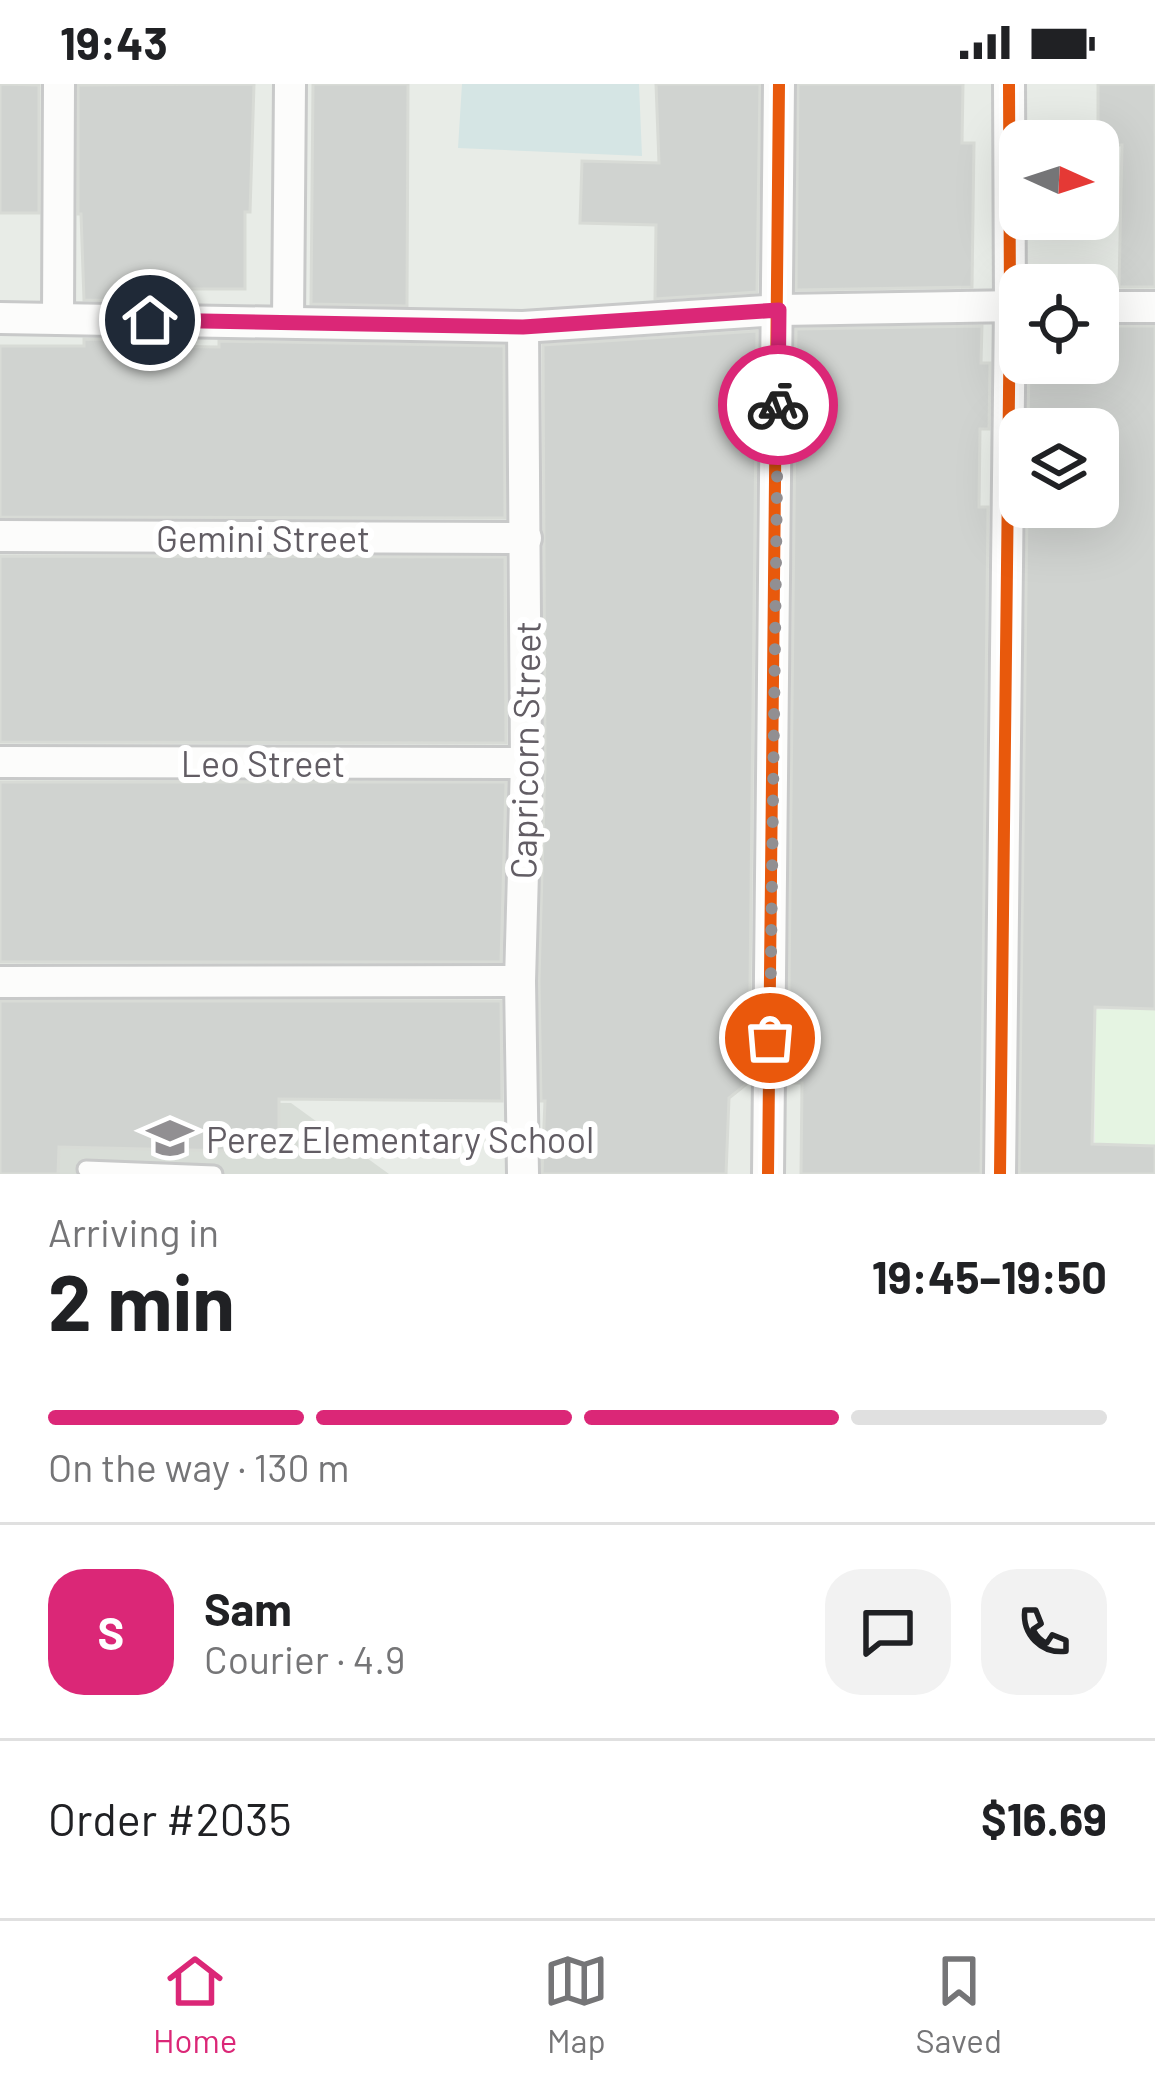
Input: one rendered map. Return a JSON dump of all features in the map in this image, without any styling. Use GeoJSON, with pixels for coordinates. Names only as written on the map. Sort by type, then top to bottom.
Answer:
{"type":"FeatureCollection","features":[{"type":"Feature","properties":{"kind":"street"},"geometry":{"type":"LineString","coordinates":[[58,84],[58,319]]}},
{"type":"Feature","properties":{"kind":"street"},"geometry":{"type":"LineString","coordinates":[[288,321],[290,84]]}},
{"type":"Feature","properties":{"kind":"street"},"geometry":{"type":"LineString","coordinates":[[768,1174],[779,84]]}},
{"type":"Feature","properties":{"kind":"street"},"geometry":{"type":"LineString","coordinates":[[1009,84],[1014,264]]}},
{"type":"Feature","properties":{"kind":"street"},"geometry":{"type":"LineString","coordinates":[[0,318],[523,327],[779,310],[999,306]]}},
{"type":"Feature","properties":{"kind":"street"},"geometry":{"type":"LineString","coordinates":[[1119,307],[1155,307]]}},
{"type":"Feature","properties":{"kind":"street","name":"Capricorn Street"},"geometry":{"type":"LineString","coordinates":[[523,327],[523,1174]]}},
{"type":"Feature","properties":{"kind":"street"},"geometry":{"type":"LineString","coordinates":[[1000,1174],[1014,384]]}},
{"type":"Feature","properties":{"kind":"street","name":"Gemini Street"},"geometry":{"type":"LineString","coordinates":[[0,536],[526,538]]}},
{"type":"Feature","properties":{"kind":"street","name":"Leo Street"},"geometry":{"type":"LineString","coordinates":[[0,761],[526,763]]}},
{"type":"Feature","properties":{"kind":"street"},"geometry":{"type":"LineString","coordinates":[[0,982],[520,981]]}},
{"type":"Feature","properties":{"kind":"lane"},"geometry":{"type":"LineString","coordinates":[[86,1169],[214,1174]]}},
{"type":"Feature","properties":{"kind":"shaded area"},"geometry":{"type":"Polygon","coordinates":[[[462,84],[639,84],[642,156],[458,148],[462,84]]]}},
{"type":"Feature","properties":{"kind":"shaded area"},"geometry":{"type":"Polygon","coordinates":[[[1155,1009],[1155,1145],[1095,1145],[1095,1010],[1155,1009]]]}},
{"type":"Feature","properties":{"kind":"shaded area","name":"Perez Elementary School"},"geometry":{"type":"Polygon","coordinates":[[[0,1101],[291,1103],[389,1174],[0,1174],[0,1101]]]}},
{"type":"Feature","properties":{"kind":"building"},"geometry":{"type":"Polygon","coordinates":[[[0,84],[39,85],[39,213],[0,213],[0,84]]]}},
{"type":"Feature","properties":{"kind":"building"},"geometry":{"type":"Polygon","coordinates":[[[254,84],[245,289],[146,289],[146,301],[84,300],[78,85],[254,84]]]}},
{"type":"Feature","properties":{"kind":"building"},"geometry":{"type":"Polygon","coordinates":[[[313,84],[408,84],[407,306],[311,304],[313,84]]]}},
{"type":"Feature","properties":{"kind":"building"},"geometry":{"type":"Polygon","coordinates":[[[656,84],[760,84],[757,292],[655,299],[656,225],[580,223],[582,161],[659,163],[656,84]]]}},
{"type":"Feature","properties":{"kind":"building"},"geometry":{"type":"Polygon","coordinates":[[[798,84],[963,84],[962,143],[974,143],[972,287],[796,290],[798,84]]]}},
{"type":"Feature","properties":{"kind":"building"},"geometry":{"type":"Polygon","coordinates":[[[1098,84],[1155,84],[1155,287],[1119,287],[1119,120],[1098,120],[1098,84]]]}},
{"type":"Feature","properties":{"kind":"building"},"geometry":{"type":"Polygon","coordinates":[[[982,326],[981,363],[990,363],[989,429],[980,429],[979,507],[988,507],[981,1174],[801,1174],[802,1083],[788,1083],[796,329],[982,326]]]}},
{"type":"Feature","properties":{"kind":"building"},"geometry":{"type":"Polygon","coordinates":[[[1119,326],[1155,326],[1155,1009],[1095,1007],[1092,1144],[1155,1146],[1155,1174],[1019,1174],[1027,528],[1119,528],[1119,408],[1028,408],[1029,384],[1119,384],[1119,326]]]}},
{"type":"Feature","properties":{"kind":"building"},"geometry":{"type":"Polygon","coordinates":[[[757,331],[749,1082],[729,1098],[726,1174],[542,1174],[543,345],[757,331]]]}},
{"type":"Feature","properties":{"kind":"building"},"geometry":{"type":"Polygon","coordinates":[[[84,339],[144,340],[143,346],[219,347],[219,341],[504,346],[505,518],[0,517],[0,346],[84,346],[84,339]]]}},
{"type":"Feature","properties":{"kind":"building"},"geometry":{"type":"Polygon","coordinates":[[[0,556],[505,557],[506,743],[0,742],[0,556]]]}},
{"type":"Feature","properties":{"kind":"building"},"geometry":{"type":"Polygon","coordinates":[[[0,782],[506,782],[501,962],[0,962],[0,782]]]}},
{"type":"Feature","properties":{"kind":"building"},"geometry":{"type":"Polygon","coordinates":[[[0,1001],[501,1001],[502,1101],[279,1099],[279,1152],[59,1147],[58,1174],[0,1174],[0,1001]]]}},
{"type":"Feature","properties":{"kind":"cycle path"},"geometry":{"type":"LineString","coordinates":[[768,1174],[779,84]]}},
{"type":"Feature","properties":{"kind":"cycle path"},"geometry":{"type":"LineString","coordinates":[[1000,1174],[1009,84]]}},
{"type":"Feature","properties":{"kind":"way so far"},"geometry":{"type":"LineString","coordinates":[[770,1038],[778,405]]}},
{"type":"Feature","properties":{"kind":"place","name":"Perez Elementary School"},"geometry":{"type":"Point","coordinates":[170,1138]}},
{"type":"Feature","properties":{"kind":"route"},"geometry":{"type":"LineString","coordinates":[[150,320],[523,327],[779,310],[778,405]]}}]}
